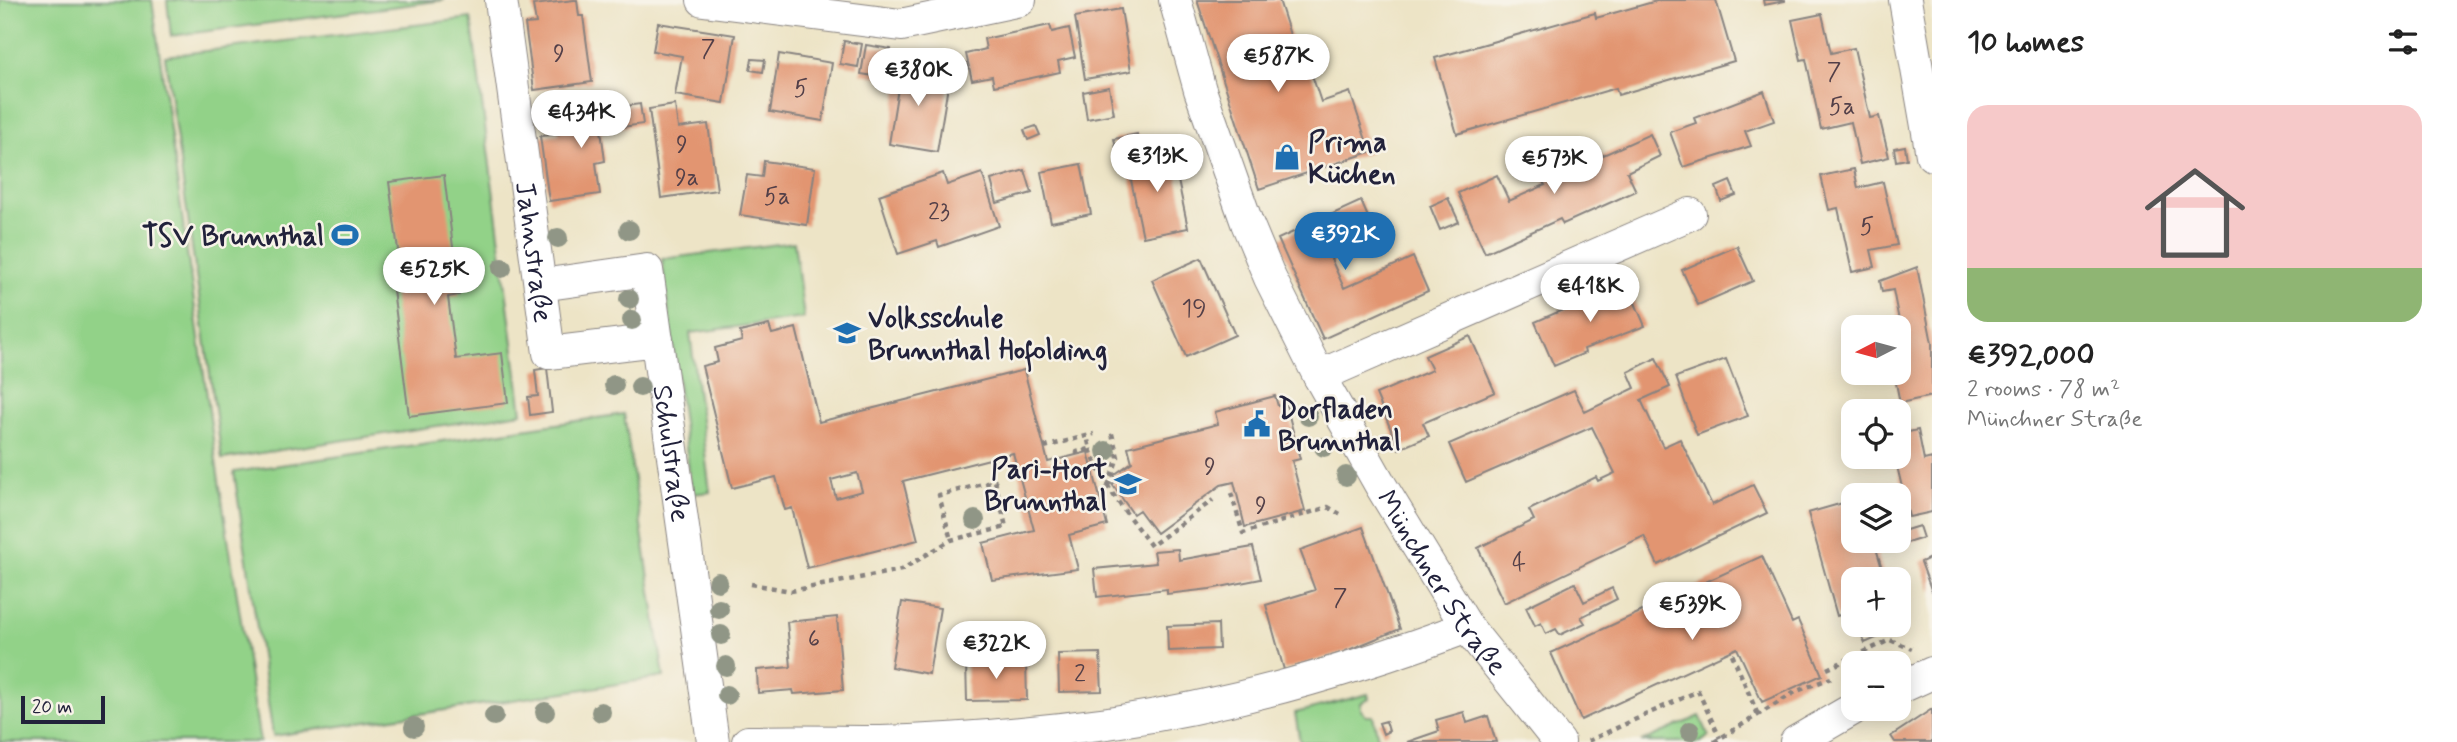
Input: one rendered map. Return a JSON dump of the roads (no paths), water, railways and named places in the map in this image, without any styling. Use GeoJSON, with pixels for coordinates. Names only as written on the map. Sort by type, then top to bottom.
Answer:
{"type":"FeatureCollection","features":[{"type":"Feature","properties":{"kind":"street","name":"Jahnstraße"},"geometry":{"type":"LineString","coordinates":[[501,0],[549,353],[657,340]]}},
{"type":"Feature","properties":{"kind":"street"},"geometry":{"type":"LineString","coordinates":[[703,0],[901,25],[1020,0]]}},
{"type":"Feature","properties":{"kind":"street","name":"Münchner Straße"},"geometry":{"type":"LineString","coordinates":[[1175,0],[1200,90],[1247,223],[1270,278],[1319,376],[1466,627],[1574,741]]}},
{"type":"Feature","properties":{"kind":"street"},"geometry":{"type":"LineString","coordinates":[[1905,0],[1932,155]]}},
{"type":"Feature","properties":{"kind":"street"},"geometry":{"type":"LineString","coordinates":[[1319,376],[1690,214]]}},
{"type":"Feature","properties":{"kind":"street","name":"Schulstraße"},"geometry":{"type":"LineString","coordinates":[[541,285],[647,270],[713,742]]}},
{"type":"Feature","properties":{"kind":"street"},"geometry":{"type":"LineString","coordinates":[[748,742],[883,742],[1108,732],[1279,689],[1393,654],[1466,627]]}},
{"type":"Feature","properties":{"kind":"street"},"geometry":{"type":"LineString","coordinates":[[1911,678],[1928,663]]}},
{"type":"Feature","properties":{"kind":"street"},"geometry":{"type":"LineString","coordinates":[[1796,742],[1841,716]]}},
{"type":"Feature","properties":{"kind":"place","name":"Prima Küchen"},"geometry":{"type":"Point","coordinates":[1287,157]}},
{"type":"Feature","properties":{"kind":"place","name":"TSV Brunnthal"},"geometry":{"type":"Point","coordinates":[345,235]}},
{"type":"Feature","properties":{"kind":"place","name":"Volksschule Brunnthal Hofolding"},"geometry":{"type":"Point","coordinates":[847,333]}},
{"type":"Feature","properties":{"kind":"place","name":"Dorfladen Brunnthal"},"geometry":{"type":"Point","coordinates":[1257,424]}},
{"type":"Feature","properties":{"kind":"place","name":"Pari-Hort Brunnthal"},"geometry":{"type":"Point","coordinates":[1128,484]}}]}
